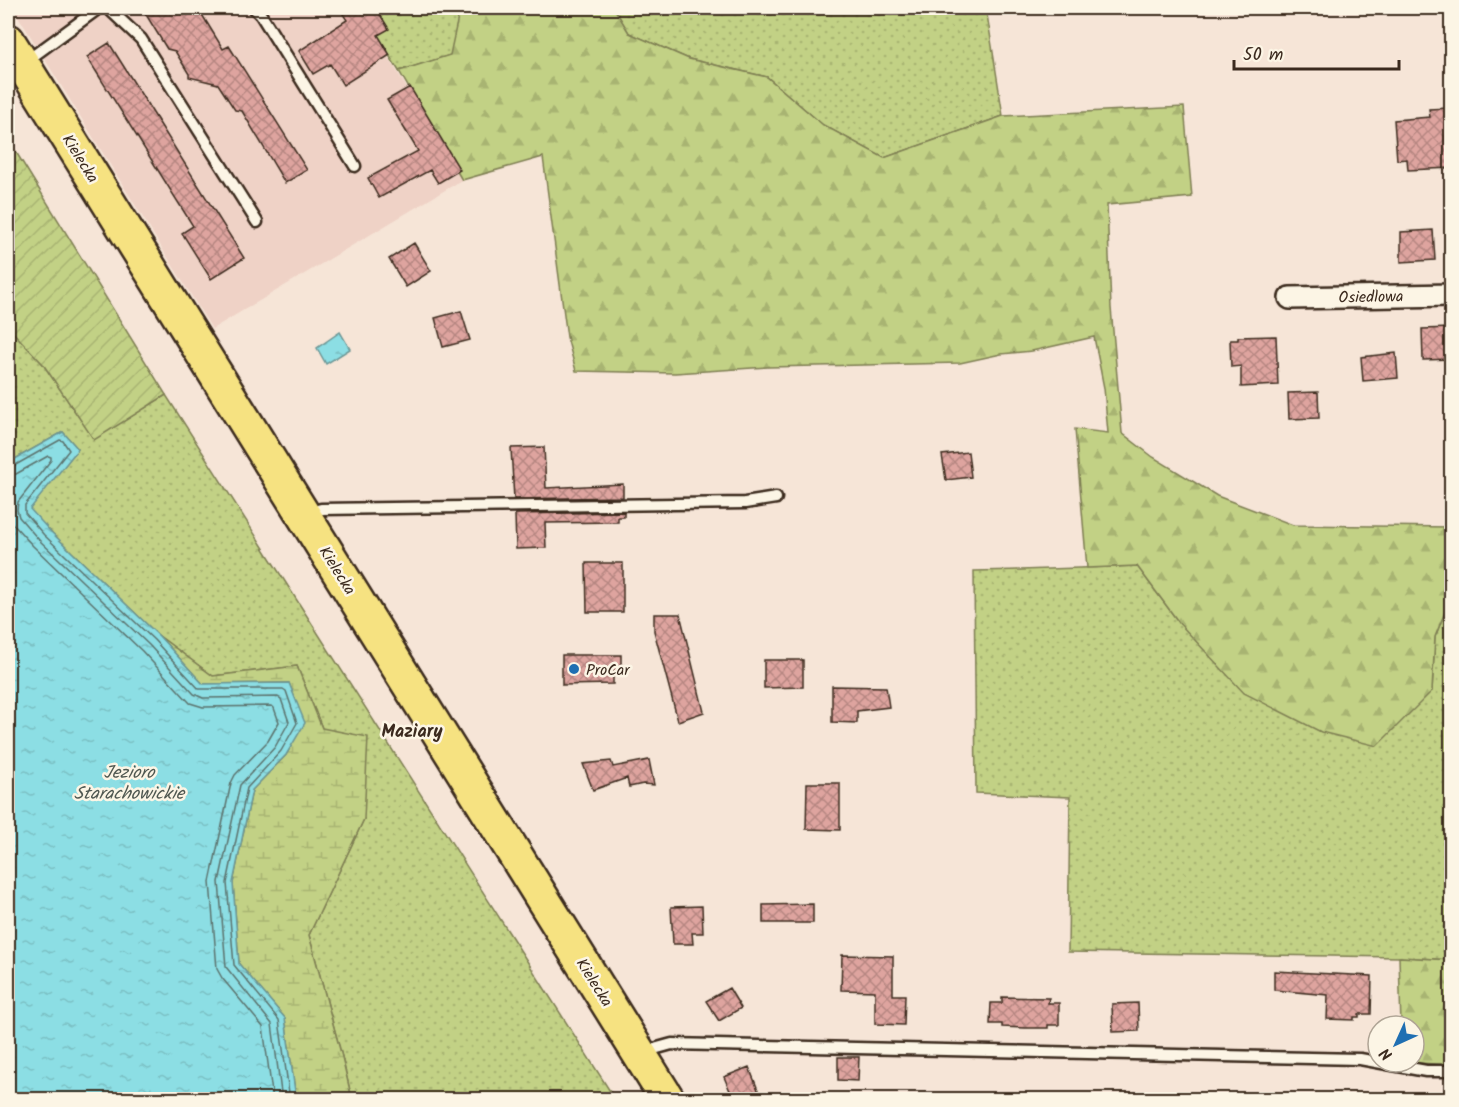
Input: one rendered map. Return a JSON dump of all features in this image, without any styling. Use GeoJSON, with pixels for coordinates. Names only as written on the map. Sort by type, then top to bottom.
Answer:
{"type":"FeatureCollection","features":[{"type":"Feature","properties":{"kind":"main road","name":"Kielecka"},"geometry":{"type":"LineString","coordinates":[[15,52],[668,1100]]}},
{"type":"Feature","properties":{"kind":"street","name":"Osiedlowa"},"geometry":{"type":"LineString","coordinates":[[1290,298],[1452,295]]}},
{"type":"Feature","properties":{"kind":"lane"},"geometry":{"type":"LineString","coordinates":[[15,52],[99,8]]}},
{"type":"Feature","properties":{"kind":"lane"},"geometry":{"type":"LineString","coordinates":[[108,8],[141,39],[257,222]]}},
{"type":"Feature","properties":{"kind":"lane"},"geometry":{"type":"LineString","coordinates":[[254,8],[261,15],[356,166]]}},
{"type":"Feature","properties":{"kind":"lane"},"geometry":{"type":"LineString","coordinates":[[303,514],[321,509],[745,503],[776,498]]}},
{"type":"Feature","properties":{"kind":"lane"},"geometry":{"type":"LineString","coordinates":[[639,1053],[672,1044],[684,1044],[1360,1059],[1426,1071],[1452,1071]]}},
{"type":"Feature","properties":{"kind":"shaded area"},"geometry":{"type":"Polygon","coordinates":[[[13,8],[359,8],[462,180],[212,329],[13,8]]]}},
{"type":"Feature","properties":{"kind":"green space"},"geometry":{"type":"Polygon","coordinates":[[[359,8],[460,8],[451,55],[399,71],[359,8]]]}},
{"type":"Feature","properties":{"kind":"green space"},"geometry":{"type":"Polygon","coordinates":[[[460,8],[614,8],[629,33],[689,59],[767,77],[823,125],[884,158],[1003,116],[1184,107],[1192,197],[1107,205],[1111,308],[1122,433],[1153,457],[1217,496],[1293,525],[1451,527],[1451,597],[1435,637],[1432,691],[1377,746],[1321,732],[1244,693],[1180,624],[1137,566],[1087,568],[1075,429],[1108,433],[1104,388],[1094,337],[1032,351],[1001,354],[960,363],[768,367],[675,373],[576,371],[567,337],[543,157],[462,180],[399,71],[450,55],[460,8]]]}},
{"type":"Feature","properties":{"kind":"green space"},"geometry":{"type":"Polygon","coordinates":[[[614,8],[986,8],[1003,116],[884,158],[823,125],[767,77],[689,59],[629,33],[614,8]]]}},
{"type":"Feature","properties":{"kind":"green space"},"geometry":{"type":"Polygon","coordinates":[[[8,139],[166,395],[94,440],[43,364],[8,327],[8,139]]]}},
{"type":"Feature","properties":{"kind":"green space"},"geometry":{"type":"Polygon","coordinates":[[[8,327],[43,364],[94,439],[166,395],[615,1099],[352,1099],[309,935],[364,819],[322,728],[297,666],[213,676],[159,636],[29,509],[78,449],[63,432],[8,463],[8,327]]]}},
{"type":"Feature","properties":{"kind":"green space"},"geometry":{"type":"Polygon","coordinates":[[[1137,566],[1180,624],[1432,691],[1435,637],[1451,597],[1451,960],[1399,957],[1068,952],[1070,797],[976,793],[974,571],[1137,566]]]}},
{"type":"Feature","properties":{"kind":"green space"},"geometry":{"type":"Polygon","coordinates":[[[159,636],[213,676],[297,666],[322,728],[368,737],[364,819],[309,935],[352,1099],[296,1099],[285,1018],[239,964],[233,883],[252,790],[286,755],[304,723],[289,683],[203,684],[159,636]]]}},
{"type":"Feature","properties":{"kind":"green space"},"geometry":{"type":"Polygon","coordinates":[[[1399,957],[1451,960],[1451,1065],[1426,1063],[1426,1014],[1401,1014],[1399,957]]]}},
{"type":"Feature","properties":{"kind":"water"},"geometry":{"type":"Polygon","coordinates":[[[340,332],[350,349],[326,364],[317,348],[340,332]]]}},
{"type":"Feature","properties":{"kind":"water","name":"Jezioro Starachowickie"},"geometry":{"type":"Polygon","coordinates":[[[63,432],[78,449],[30,509],[159,636],[203,684],[289,683],[305,723],[286,755],[252,790],[233,883],[239,964],[285,1018],[296,1099],[8,1099],[8,463],[63,432]]]}},
{"type":"Feature","properties":{"kind":"building"},"geometry":{"type":"Polygon","coordinates":[[[142,8],[198,8],[223,49],[229,46],[307,170],[285,183],[242,111],[235,110],[218,84],[189,77],[175,51],[167,49],[142,8]]]}},
{"type":"Feature","properties":{"kind":"building"},"geometry":{"type":"Polygon","coordinates":[[[339,8],[376,8],[389,29],[378,35],[390,55],[343,85],[330,64],[313,74],[299,51],[347,20],[339,8]]]}},
{"type":"Feature","properties":{"kind":"building"},"geometry":{"type":"Polygon","coordinates":[[[109,43],[244,258],[211,279],[182,233],[193,226],[87,57],[109,43]]]}},
{"type":"Feature","properties":{"kind":"building"},"geometry":{"type":"Polygon","coordinates":[[[410,87],[460,170],[438,183],[430,170],[379,198],[368,178],[418,151],[387,100],[410,87]]]}},
{"type":"Feature","properties":{"kind":"building"},"geometry":{"type":"Polygon","coordinates":[[[1449,108],[1451,168],[1408,170],[1407,159],[1397,160],[1394,120],[1430,117],[1429,109],[1449,108]]]}},
{"type":"Feature","properties":{"kind":"building"},"geometry":{"type":"Polygon","coordinates":[[[1433,230],[1435,260],[1401,262],[1401,232],[1433,230]]]}},
{"type":"Feature","properties":{"kind":"building"},"geometry":{"type":"Polygon","coordinates":[[[414,243],[431,271],[406,287],[389,259],[414,243]]]}},
{"type":"Feature","properties":{"kind":"building"},"geometry":{"type":"Polygon","coordinates":[[[461,311],[470,340],[443,347],[435,318],[461,311]]]}},
{"type":"Feature","properties":{"kind":"building"},"geometry":{"type":"Polygon","coordinates":[[[1452,328],[1452,359],[1423,360],[1422,329],[1452,328]]]}},
{"type":"Feature","properties":{"kind":"building"},"geometry":{"type":"Polygon","coordinates":[[[1276,336],[1278,385],[1241,387],[1241,366],[1231,367],[1230,340],[1238,340],[1238,337],[1276,336]]]}},
{"type":"Feature","properties":{"kind":"building"},"geometry":{"type":"Polygon","coordinates":[[[1396,353],[1398,378],[1363,381],[1361,357],[1396,353]]]}},
{"type":"Feature","properties":{"kind":"building"},"geometry":{"type":"Polygon","coordinates":[[[1318,392],[1319,418],[1289,419],[1288,393],[1318,392]]]}},
{"type":"Feature","properties":{"kind":"building"},"geometry":{"type":"Polygon","coordinates":[[[544,447],[546,488],[623,484],[623,497],[514,499],[511,448],[544,447]]]}},
{"type":"Feature","properties":{"kind":"building"},"geometry":{"type":"Polygon","coordinates":[[[968,452],[971,477],[946,480],[942,455],[968,452]]]}},
{"type":"Feature","properties":{"kind":"building"},"geometry":{"type":"Polygon","coordinates":[[[624,512],[624,517],[618,517],[618,522],[545,523],[546,548],[516,549],[515,514],[624,512]]]}},
{"type":"Feature","properties":{"kind":"building"},"geometry":{"type":"Polygon","coordinates":[[[586,563],[623,563],[623,612],[587,612],[586,563]]]}},
{"type":"Feature","properties":{"kind":"building"},"geometry":{"type":"Polygon","coordinates":[[[654,614],[680,614],[704,712],[678,721],[654,631],[654,614]]]}},
{"type":"Feature","properties":{"kind":"building"},"geometry":{"type":"Polygon","coordinates":[[[562,655],[621,655],[621,672],[613,672],[613,684],[562,685],[562,655]]]}},
{"type":"Feature","properties":{"kind":"building"},"geometry":{"type":"Polygon","coordinates":[[[764,660],[803,660],[803,687],[764,688],[764,660]]]}},
{"type":"Feature","properties":{"kind":"building"},"geometry":{"type":"Polygon","coordinates":[[[832,686],[886,687],[889,707],[857,711],[857,723],[832,722],[832,686]]]}},
{"type":"Feature","properties":{"kind":"building"},"geometry":{"type":"Polygon","coordinates":[[[649,760],[654,785],[643,784],[629,787],[627,778],[593,790],[583,764],[611,761],[613,767],[649,760]]]}},
{"type":"Feature","properties":{"kind":"building"},"geometry":{"type":"Polygon","coordinates":[[[807,783],[840,783],[840,830],[806,829],[807,783]]]}},
{"type":"Feature","properties":{"kind":"building"},"geometry":{"type":"Polygon","coordinates":[[[813,904],[813,923],[763,923],[763,905],[813,904]]]}},
{"type":"Feature","properties":{"kind":"building"},"geometry":{"type":"Polygon","coordinates":[[[702,906],[703,933],[692,933],[693,944],[673,944],[671,907],[702,906]]]}},
{"type":"Feature","properties":{"kind":"building"},"geometry":{"type":"Polygon","coordinates":[[[842,955],[893,956],[893,995],[905,995],[904,1025],[875,1024],[875,991],[841,990],[842,955]]]}},
{"type":"Feature","properties":{"kind":"building"},"geometry":{"type":"Polygon","coordinates":[[[1274,971],[1372,976],[1371,1014],[1359,1014],[1359,1017],[1354,1017],[1354,1020],[1327,1019],[1328,995],[1274,990],[1274,971]]]}},
{"type":"Feature","properties":{"kind":"building"},"geometry":{"type":"Polygon","coordinates":[[[729,988],[741,1008],[719,1021],[706,1001],[729,988]]]}},
{"type":"Feature","properties":{"kind":"building"},"geometry":{"type":"Polygon","coordinates":[[[1002,997],[1049,998],[1048,1003],[1059,1003],[1059,1025],[1048,1025],[1048,1028],[1025,1028],[990,1024],[991,1003],[1002,1003],[1002,997]]]}},
{"type":"Feature","properties":{"kind":"building"},"geometry":{"type":"Polygon","coordinates":[[[1138,1003],[1139,1031],[1113,1032],[1112,1004],[1138,1003]]]}},
{"type":"Feature","properties":{"kind":"building"},"geometry":{"type":"Polygon","coordinates":[[[838,1057],[859,1057],[858,1081],[838,1080],[838,1057]]]}},
{"type":"Feature","properties":{"kind":"building"},"geometry":{"type":"Polygon","coordinates":[[[749,1067],[762,1100],[734,1100],[724,1077],[749,1067]]]}},
{"type":"Feature","properties":{"kind":"place","name":"ProCar"},"geometry":{"type":"Point","coordinates":[574,669]}},
{"type":"Feature","properties":{"kind":"district","name":"Maziary"},"geometry":{"type":"Point","coordinates":[412,731]}}]}
